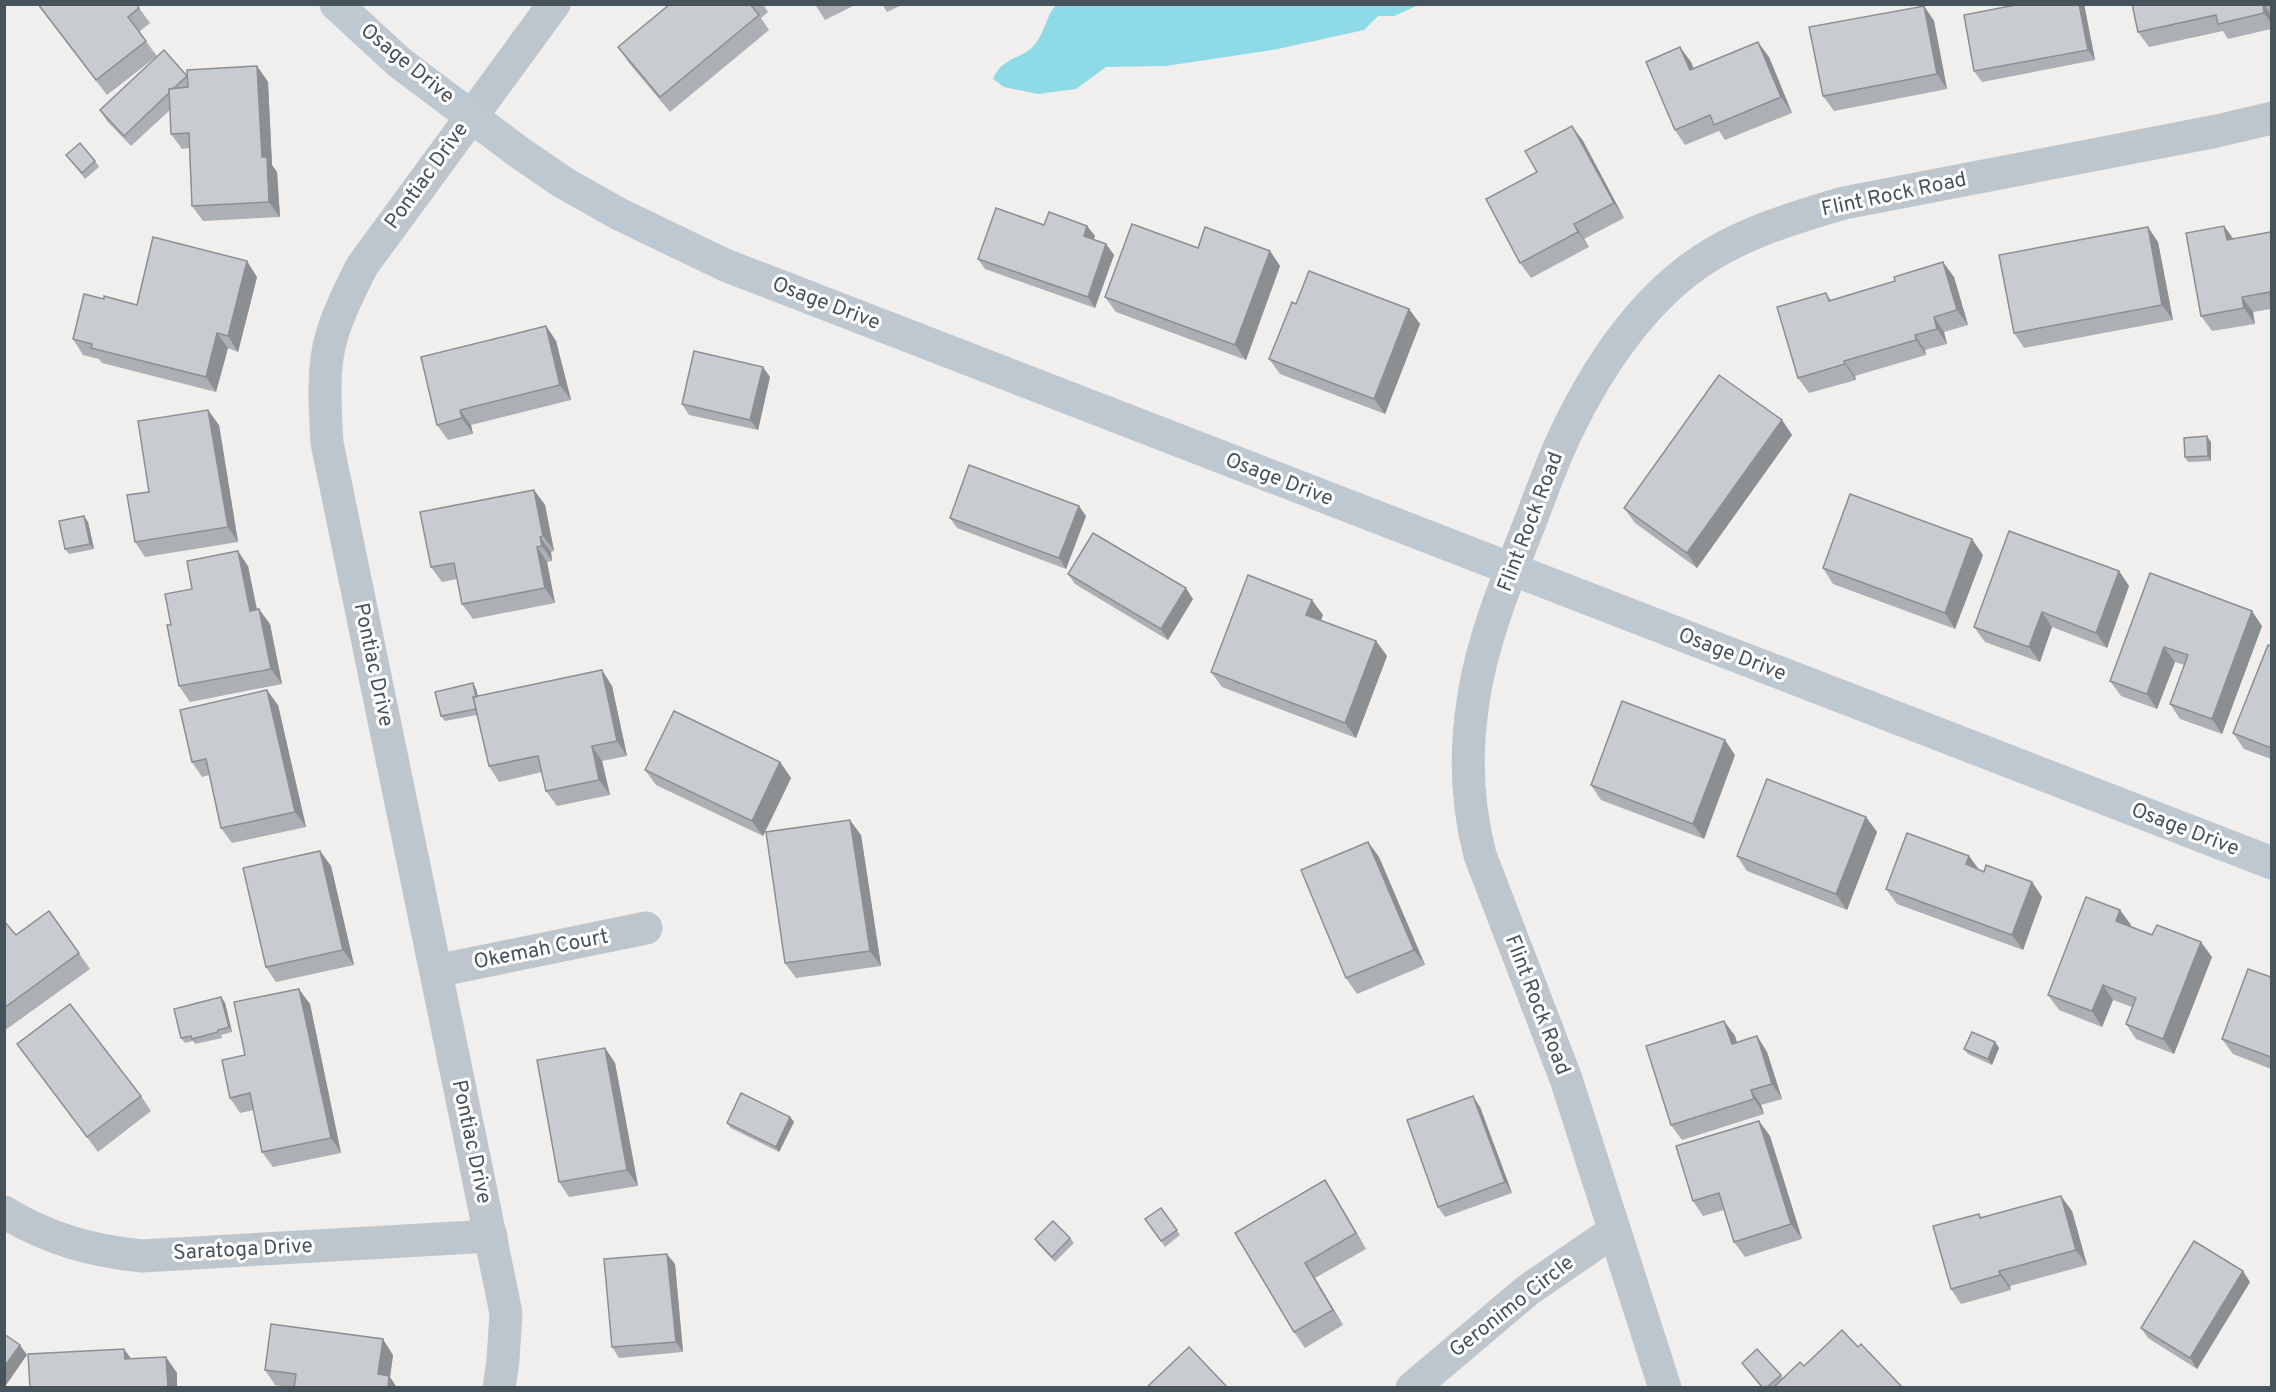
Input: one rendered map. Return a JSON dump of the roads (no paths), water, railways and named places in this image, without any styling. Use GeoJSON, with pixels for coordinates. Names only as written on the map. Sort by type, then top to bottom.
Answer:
{"type":"FeatureCollection","features":[{"type":"Feature","properties":{"kind":"street","name":"Osage Drive"},"geometry":{"type":"LineString","coordinates":[[336,4],[400,63],[564,183],[620,214],[724,265],[2271,863]]}},
{"type":"Feature","properties":{"kind":"street","name":"Pontiac Drive"},"geometry":{"type":"LineString","coordinates":[[499,1388],[506,1313],[327,443],[324,400],[331,337],[342,306],[362,266],[554,4]]}},
{"type":"Feature","properties":{"kind":"street","name":"Flint Rock Road"},"geometry":{"type":"LineString","coordinates":[[1665,1388],[1566,1079],[1480,855],[1473,829],[1468,779],[1472,704],[1479,667],[1511,570],[1566,431],[1589,387],[1624,337],[1657,300],[1694,266],[1721,249],[1788,219],[1844,203],[2217,131],[2271,118]]}},
{"type":"Feature","properties":{"kind":"street","name":"Okemah Court"},"geometry":{"type":"LineString","coordinates":[[436,970],[646,928]]}},
{"type":"Feature","properties":{"kind":"street","name":"Saratoga Drive"},"geometry":{"type":"LineString","coordinates":[[4,1212],[64,1242],[114,1253],[142,1256],[491,1236]]}},
{"type":"Feature","properties":{"kind":"street","name":"Geronimo Circle"},"geometry":{"type":"LineString","coordinates":[[1412,1388],[1528,1290],[1614,1231]]}},
{"type":"Feature","properties":{"kind":"water"},"geometry":{"type":"Polygon","coordinates":[[[1056,5],[1419,5],[1394,16],[1378,16],[1364,30],[1278,49],[1166,66],[1106,67],[1076,89],[1038,94],[1004,87],[993,79],[1002,66],[1026,52],[1036,43],[1056,5]]]}}]}
